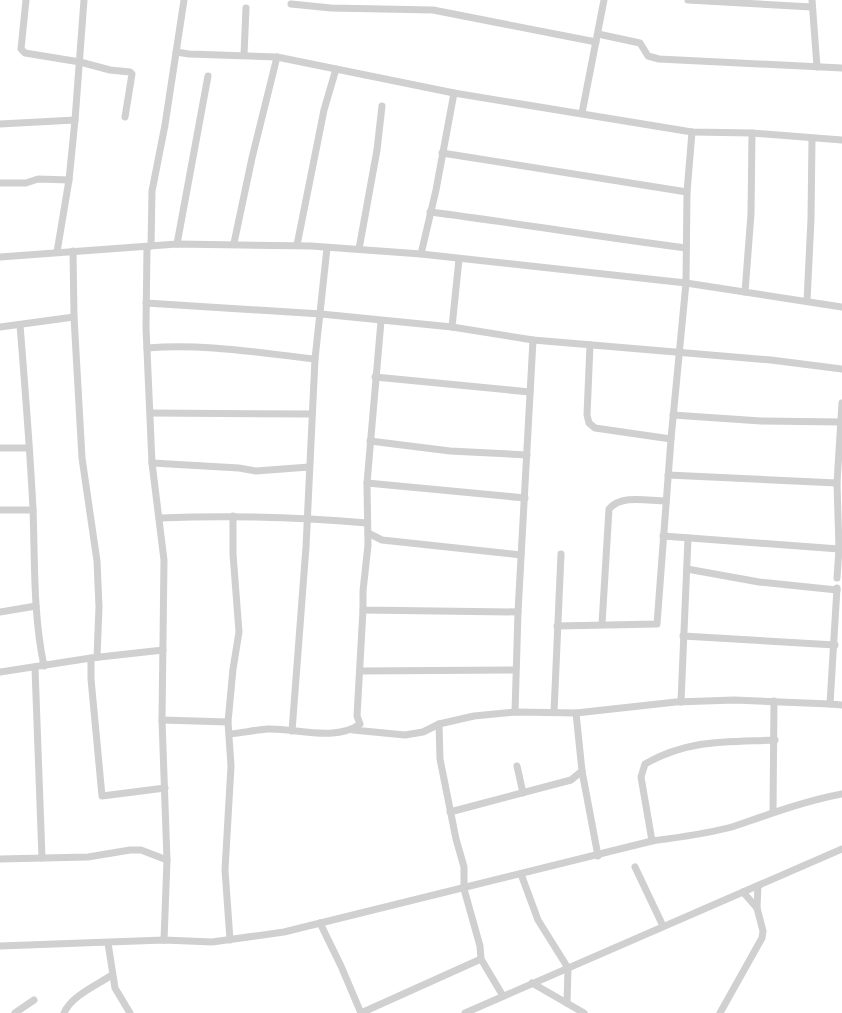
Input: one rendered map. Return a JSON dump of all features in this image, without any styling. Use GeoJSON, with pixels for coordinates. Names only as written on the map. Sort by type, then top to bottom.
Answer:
{"type":"FeatureCollection","features":[{"type":"Feature","properties":{"kind":"street"},"geometry":{"type":"LineString","coordinates":[[26,0],[21,49],[25,53],[132,74],[125,117]]}},
{"type":"Feature","properties":{"kind":"street"},"geometry":{"type":"LineString","coordinates":[[57,252],[69,180],[84,0]]}},
{"type":"Feature","properties":{"kind":"street"},"geometry":{"type":"LineString","coordinates":[[164,940],[167,860],[162,720],[164,560],[152,463],[146,303],[152,191],[165,125],[184,0]]}},
{"type":"Feature","properties":{"kind":"street"},"geometry":{"type":"LineString","coordinates":[[412,0],[419,9]]}},
{"type":"Feature","properties":{"kind":"street"},"geometry":{"type":"LineString","coordinates":[[582,113],[604,0]]}},
{"type":"Feature","properties":{"kind":"street"},"geometry":{"type":"LineString","coordinates":[[688,0],[812,4],[817,67]]}},
{"type":"Feature","properties":{"kind":"street"},"geometry":{"type":"LineString","coordinates":[[291,4],[331,8],[360,4],[433,10],[597,38],[640,43],[648,56],[659,59],[842,68]]}},
{"type":"Feature","properties":{"kind":"street"},"geometry":{"type":"LineString","coordinates":[[244,55],[246,8]]}},
{"type":"Feature","properties":{"kind":"street"},"geometry":{"type":"LineString","coordinates":[[176,52],[277,57],[454,93],[692,132],[752,133],[842,140]]}},
{"type":"Feature","properties":{"kind":"street"},"geometry":{"type":"LineString","coordinates":[[234,243],[277,57]]}},
{"type":"Feature","properties":{"kind":"street"},"geometry":{"type":"LineString","coordinates":[[297,245],[324,110],[336,69]]}},
{"type":"Feature","properties":{"kind":"street"},"geometry":{"type":"LineString","coordinates":[[177,243],[208,76]]}},
{"type":"Feature","properties":{"kind":"street"},"geometry":{"type":"LineString","coordinates":[[421,254],[454,93]]}},
{"type":"Feature","properties":{"kind":"street"},"geometry":{"type":"LineString","coordinates":[[359,249],[377,150],[382,106]]}},
{"type":"Feature","properties":{"kind":"street"},"geometry":{"type":"LineString","coordinates":[[0,124],[75,120]]}},
{"type":"Feature","properties":{"kind":"street"},"geometry":{"type":"LineString","coordinates":[[557,626],[657,624],[686,283],[687,192],[692,132]]}},
{"type":"Feature","properties":{"kind":"street"},"geometry":{"type":"LineString","coordinates":[[745,292],[751,214],[752,133]]}},
{"type":"Feature","properties":{"kind":"street"},"geometry":{"type":"LineString","coordinates":[[807,301],[812,138]]}},
{"type":"Feature","properties":{"kind":"street"},"geometry":{"type":"LineString","coordinates":[[442,153],[687,192]]}},
{"type":"Feature","properties":{"kind":"street"},"geometry":{"type":"LineString","coordinates":[[0,183],[26,183],[38,179],[69,180]]}},
{"type":"Feature","properties":{"kind":"street"},"geometry":{"type":"LineString","coordinates":[[430,212],[686,248]]}},
{"type":"Feature","properties":{"kind":"street"},"geometry":{"type":"LineString","coordinates":[[0,257],[177,243],[297,245],[421,254],[686,283],[842,307]]}},
{"type":"Feature","properties":{"kind":"street"},"geometry":{"type":"LineString","coordinates":[[292,731],[299,660],[315,359],[327,248]]}},
{"type":"Feature","properties":{"kind":"street"},"geometry":{"type":"LineString","coordinates":[[73,251],[74,317],[82,458],[98,561],[99,607],[92,680],[102,796],[165,788]]}},
{"type":"Feature","properties":{"kind":"street"},"geometry":{"type":"LineString","coordinates":[[452,327],[459,259]]}},
{"type":"Feature","properties":{"kind":"street"},"geometry":{"type":"LineString","coordinates":[[146,303],[321,314],[452,327],[533,340],[771,360],[842,369]]}},
{"type":"Feature","properties":{"kind":"street"},"geometry":{"type":"LineString","coordinates":[[0,327],[74,317]]}},
{"type":"Feature","properties":{"kind":"street"},"geometry":{"type":"LineString","coordinates":[[371,732],[360,724],[357,716],[368,545],[366,483],[381,321]]}},
{"type":"Feature","properties":{"kind":"street"},"geometry":{"type":"LineString","coordinates":[[20,325],[33,510],[36,606],[44,666]]}},
{"type":"Feature","properties":{"kind":"street"},"geometry":{"type":"LineString","coordinates":[[515,712],[518,612],[533,340]]}},
{"type":"Feature","properties":{"kind":"street"},"geometry":{"type":"LineString","coordinates":[[590,345],[587,415],[589,423],[595,428],[671,440]]}},
{"type":"Feature","properties":{"kind":"street"},"geometry":{"type":"LineString","coordinates":[[147,348],[203,347],[315,359]]}},
{"type":"Feature","properties":{"kind":"street"},"geometry":{"type":"LineString","coordinates":[[375,376],[530,392]]}},
{"type":"Feature","properties":{"kind":"street"},"geometry":{"type":"LineString","coordinates":[[830,704],[837,590],[840,578],[837,483],[842,403]]}},
{"type":"Feature","properties":{"kind":"street"},"geometry":{"type":"LineString","coordinates":[[151,413],[312,414]]}},
{"type":"Feature","properties":{"kind":"street"},"geometry":{"type":"LineString","coordinates":[[673,415],[761,421],[840,422]]}},
{"type":"Feature","properties":{"kind":"street"},"geometry":{"type":"LineString","coordinates":[[370,441],[450,451],[527,455]]}},
{"type":"Feature","properties":{"kind":"street"},"geometry":{"type":"LineString","coordinates":[[0,448],[28,448]]}},
{"type":"Feature","properties":{"kind":"street"},"geometry":{"type":"LineString","coordinates":[[152,463],[256,471],[309,467]]}},
{"type":"Feature","properties":{"kind":"street"},"geometry":{"type":"LineString","coordinates":[[668,475],[837,483]]}},
{"type":"Feature","properties":{"kind":"street"},"geometry":{"type":"LineString","coordinates":[[366,483],[525,498]]}},
{"type":"Feature","properties":{"kind":"street"},"geometry":{"type":"LineString","coordinates":[[602,624],[609,509],[621,500],[666,501]]}},
{"type":"Feature","properties":{"kind":"street"},"geometry":{"type":"LineString","coordinates":[[0,510],[33,510]]}},
{"type":"Feature","properties":{"kind":"street"},"geometry":{"type":"LineString","coordinates":[[160,518],[233,516],[307,518],[367,523]]}},
{"type":"Feature","properties":{"kind":"street"},"geometry":{"type":"LineString","coordinates":[[230,940],[225,870],[231,766],[228,722],[232,669],[239,632],[233,554],[233,516]]}},
{"type":"Feature","properties":{"kind":"street"},"geometry":{"type":"LineString","coordinates":[[368,533],[382,540],[521,555]]}},
{"type":"Feature","properties":{"kind":"street"},"geometry":{"type":"LineString","coordinates":[[663,536],[839,549]]}},
{"type":"Feature","properties":{"kind":"street"},"geometry":{"type":"LineString","coordinates":[[681,702],[688,538]]}},
{"type":"Feature","properties":{"kind":"street"},"geometry":{"type":"LineString","coordinates":[[368,545],[382,540]]}},
{"type":"Feature","properties":{"kind":"street"},"geometry":{"type":"LineString","coordinates":[[554,712],[561,554]]}},
{"type":"Feature","properties":{"kind":"street"},"geometry":{"type":"LineString","coordinates":[[687,569],[759,582],[837,590]]}},
{"type":"Feature","properties":{"kind":"street"},"geometry":{"type":"LineString","coordinates":[[0,612],[36,606]]}},
{"type":"Feature","properties":{"kind":"street"},"geometry":{"type":"LineString","coordinates":[[363,610],[518,612]]}},
{"type":"Feature","properties":{"kind":"street"},"geometry":{"type":"LineString","coordinates":[[683,636],[835,645]]}},
{"type":"Feature","properties":{"kind":"street"},"geometry":{"type":"LineString","coordinates":[[0,672],[94,657],[163,650]]}},
{"type":"Feature","properties":{"kind":"street"},"geometry":{"type":"LineString","coordinates":[[35,668],[42,858]]}},
{"type":"Feature","properties":{"kind":"street"},"geometry":{"type":"LineString","coordinates":[[360,671],[516,670]]}},
{"type":"Feature","properties":{"kind":"street"},"geometry":{"type":"LineString","coordinates":[[230,734],[268,729],[311,733],[352,730],[405,735],[423,732],[439,724],[474,716],[515,712],[576,713],[681,702],[774,701],[842,705]]}},
{"type":"Feature","properties":{"kind":"street"},"geometry":{"type":"LineString","coordinates":[[773,812],[774,701]]}},
{"type":"Feature","properties":{"kind":"street"},"geometry":{"type":"LineString","coordinates":[[576,713],[582,771],[598,856]]}},
{"type":"Feature","properties":{"kind":"street"},"geometry":{"type":"LineString","coordinates":[[162,720],[228,722]]}},
{"type":"Feature","properties":{"kind":"street"},"geometry":{"type":"LineString","coordinates":[[352,730],[360,724]]}},
{"type":"Feature","properties":{"kind":"street"},"geometry":{"type":"LineString","coordinates":[[439,724],[440,759],[464,867],[464,889],[480,946],[481,959],[503,996]]}},
{"type":"Feature","properties":{"kind":"street"},"geometry":{"type":"LineString","coordinates":[[652,842],[641,777],[645,764],[660,755],[683,747],[709,742],[775,740]]}},
{"type":"Feature","properties":{"kind":"street"},"geometry":{"type":"LineString","coordinates":[[517,766],[523,793]]}},
{"type":"Feature","properties":{"kind":"street"},"geometry":{"type":"LineString","coordinates":[[450,812],[571,780],[582,771]]}},
{"type":"Feature","properties":{"kind":"street"},"geometry":{"type":"LineString","coordinates":[[571,780],[585,783]]}},
{"type":"Feature","properties":{"kind":"street"},"geometry":{"type":"LineString","coordinates":[[0,946],[164,940],[212,942],[284,932],[652,842],[733,826],[773,812],[842,794]]}},
{"type":"Feature","properties":{"kind":"street"},"geometry":{"type":"LineString","coordinates":[[465,1013],[842,849]]}},
{"type":"Feature","properties":{"kind":"street"},"geometry":{"type":"LineString","coordinates":[[0,858],[88,857],[141,850],[167,860]]}},
{"type":"Feature","properties":{"kind":"street"},"geometry":{"type":"LineString","coordinates":[[635,867],[663,926]]}},
{"type":"Feature","properties":{"kind":"street"},"geometry":{"type":"LineString","coordinates":[[521,874],[538,920],[568,968],[567,1003]]}},
{"type":"Feature","properties":{"kind":"street"},"geometry":{"type":"LineString","coordinates":[[720,1013],[762,938],[763,932],[757,908],[758,886]]}},
{"type":"Feature","properties":{"kind":"street"},"geometry":{"type":"LineString","coordinates":[[743,892],[757,908]]}},
{"type":"Feature","properties":{"kind":"street"},"geometry":{"type":"LineString","coordinates":[[320,923],[361,1013],[481,959]]}},
{"type":"Feature","properties":{"kind":"street"},"geometry":{"type":"LineString","coordinates":[[108,943],[117,994],[130,1013]]}},
{"type":"Feature","properties":{"kind":"street"},"geometry":{"type":"LineString","coordinates":[[64,1013],[79,997],[112,975]]}},
{"type":"Feature","properties":{"kind":"street"},"geometry":{"type":"LineString","coordinates":[[532,983],[584,1013]]}},
{"type":"Feature","properties":{"kind":"street"},"geometry":{"type":"LineString","coordinates":[[15,1013],[34,1000]]}}]}
